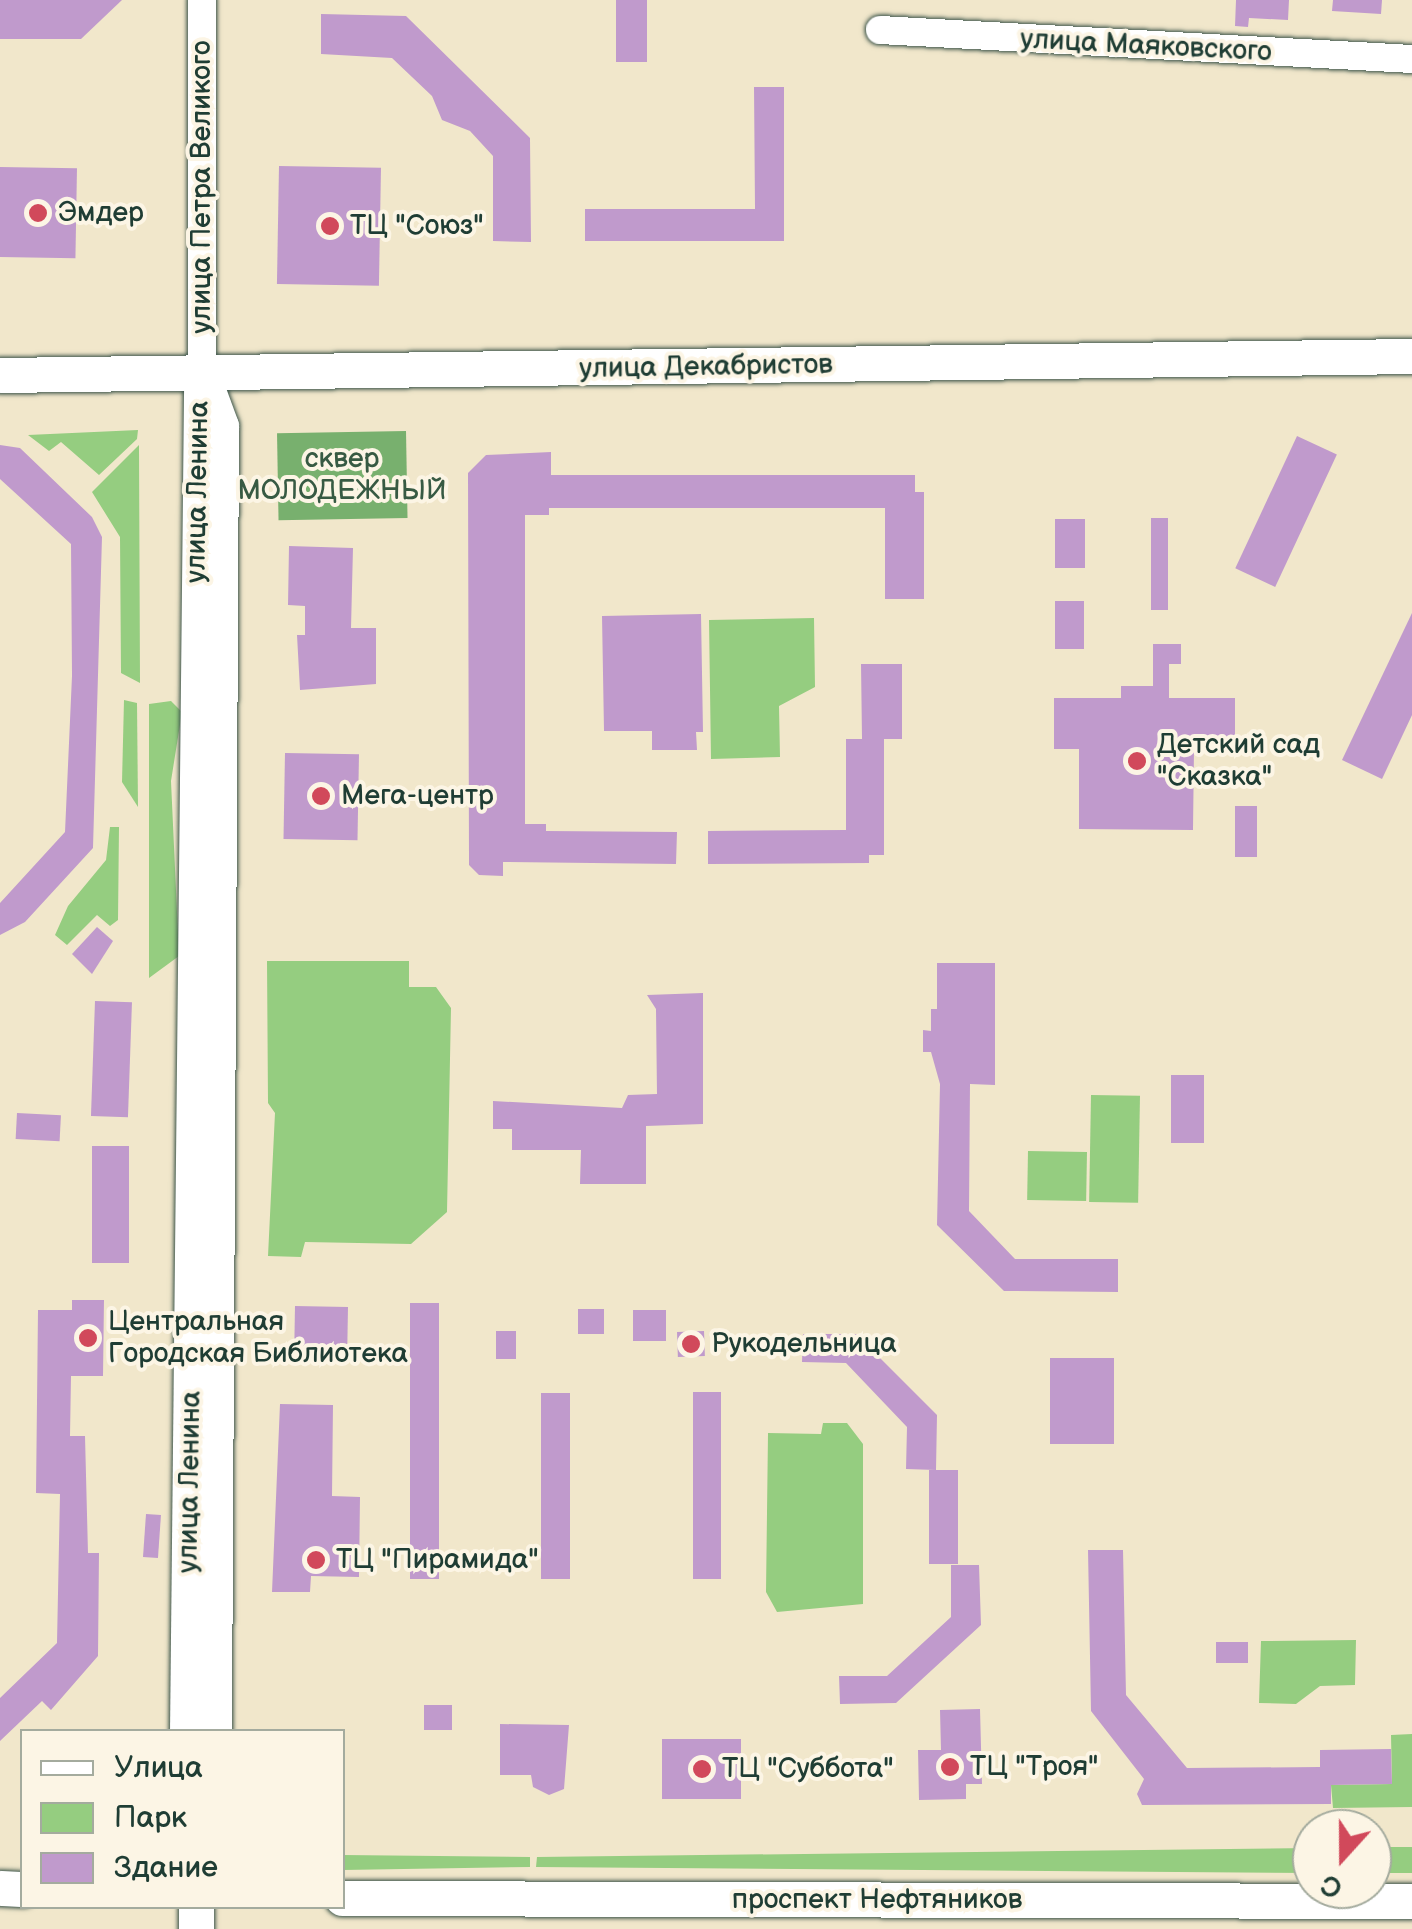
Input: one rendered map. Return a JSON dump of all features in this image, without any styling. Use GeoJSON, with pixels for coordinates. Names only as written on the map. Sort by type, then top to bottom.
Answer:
{"type":"FeatureCollection","features":[{"type":"Feature","properties":{"kind":"main road","name":"улица Декабристов"},"geometry":{"type":"LineString","coordinates":[[0,375],[1412,356]]}},
{"type":"Feature","properties":{"kind":"main road","name":"улица Ленина"},"geometry":{"type":"LineString","coordinates":[[187,1729],[203,1340],[207,936],[222,426],[202,374]]}},
{"type":"Feature","properties":{"kind":"main road","name":"улица Ленина"},"geometry":{"type":"LineString","coordinates":[[203,1340],[214,1729]]}},
{"type":"Feature","properties":{"kind":"main road","name":"проспект Нефтяников"},"geometry":{"type":"LineString","coordinates":[[345,1898],[1412,1901]]}},
{"type":"Feature","properties":{"kind":"street","name":"улица Петра Великого"},"geometry":{"type":"LineString","coordinates":[[202,0],[202,374]]}},
{"type":"Feature","properties":{"kind":"street","name":"улица Маяковского"},"geometry":{"type":"LineString","coordinates":[[880,30],[1412,58]]}},
{"type":"Feature","properties":{"kind":"green space"},"geometry":{"type":"Polygon","coordinates":[[[138,430],[137,439],[99,475],[61,442],[49,451],[28,435],[138,430]]]}},
{"type":"Feature","properties":{"kind":"green space","name":"сквер МОЛОДЕЖНЫЙ"},"geometry":{"type":"Polygon","coordinates":[[[406,431],[408,518],[279,520],[277,433],[406,431]]]}},
{"type":"Feature","properties":{"kind":"green space"},"geometry":{"type":"Polygon","coordinates":[[[139,445],[140,683],[121,673],[120,537],[92,492],[139,445]]]}},
{"type":"Feature","properties":{"kind":"green space"},"geometry":{"type":"Polygon","coordinates":[[[814,618],[815,687],[779,706],[780,757],[711,759],[709,620],[814,618]]]}},
{"type":"Feature","properties":{"kind":"green space"},"geometry":{"type":"Polygon","coordinates":[[[124,700],[137,703],[138,807],[122,782],[124,700]]]}},
{"type":"Feature","properties":{"kind":"green space"},"geometry":{"type":"Polygon","coordinates":[[[171,701],[182,712],[171,781],[179,956],[149,978],[149,704],[171,701]]]}},
{"type":"Feature","properties":{"kind":"green space"},"geometry":{"type":"Polygon","coordinates":[[[110,827],[119,827],[118,920],[110,926],[97,915],[67,945],[55,935],[68,906],[106,860],[110,827]]]}},
{"type":"Feature","properties":{"kind":"green space"},"geometry":{"type":"Polygon","coordinates":[[[267,961],[409,961],[409,987],[436,987],[451,1008],[447,1212],[411,1244],[305,1242],[301,1257],[268,1256],[275,1113],[268,1103],[267,961]]]}},
{"type":"Feature","properties":{"kind":"green space"},"geometry":{"type":"Polygon","coordinates":[[[1091,1095],[1140,1096],[1138,1203],[1089,1202],[1091,1095]]]}},
{"type":"Feature","properties":{"kind":"green space"},"geometry":{"type":"Polygon","coordinates":[[[1028,1151],[1087,1152],[1086,1201],[1027,1200],[1028,1151]]]}},
{"type":"Feature","properties":{"kind":"green space"},"geometry":{"type":"Polygon","coordinates":[[[823,1423],[847,1423],[863,1444],[863,1604],[777,1612],[766,1592],[768,1433],[821,1434],[823,1423]]]}},
{"type":"Feature","properties":{"kind":"green space"},"geometry":{"type":"Polygon","coordinates":[[[1356,1640],[1355,1685],[1320,1686],[1296,1704],[1259,1703],[1261,1641],[1356,1640]]]}},
{"type":"Feature","properties":{"kind":"green space"},"geometry":{"type":"Polygon","coordinates":[[[1412,1734],[1412,1807],[1333,1808],[1331,1785],[1392,1784],[1391,1735],[1412,1734]]]}},
{"type":"Feature","properties":{"kind":"green space"},"geometry":{"type":"Polygon","coordinates":[[[1392,1847],[1412,1847],[1412,1873],[1392,1873],[1392,1847]]]}},
{"type":"Feature","properties":{"kind":"green space"},"geometry":{"type":"Polygon","coordinates":[[[1292,1848],[1292,1873],[536,1867],[537,1857],[1292,1848]]]}},
{"type":"Feature","properties":{"kind":"green space"},"geometry":{"type":"Polygon","coordinates":[[[345,1855],[530,1857],[530,1867],[345,1870],[345,1855]]]}},
{"type":"Feature","properties":{"kind":"building"},"geometry":{"type":"Polygon","coordinates":[[[0,0],[122,0],[81,39],[0,39],[0,0]]]}},
{"type":"Feature","properties":{"kind":"building"},"geometry":{"type":"Polygon","coordinates":[[[616,0],[647,0],[647,62],[616,62],[616,0]]]}},
{"type":"Feature","properties":{"kind":"building"},"geometry":{"type":"Polygon","coordinates":[[[1236,0],[1289,0],[1288,20],[1249,18],[1248,27],[1235,26],[1236,0]]]}},
{"type":"Feature","properties":{"kind":"building"},"geometry":{"type":"Polygon","coordinates":[[[1333,0],[1382,0],[1381,14],[1332,11],[1333,0]]]}},
{"type":"Feature","properties":{"kind":"building"},"geometry":{"type":"Polygon","coordinates":[[[321,14],[406,16],[530,138],[531,242],[493,241],[493,156],[470,131],[442,120],[432,96],[392,58],[321,54],[321,14]]]}},
{"type":"Feature","properties":{"kind":"building"},"geometry":{"type":"Polygon","coordinates":[[[754,87],[784,87],[784,241],[585,241],[585,209],[755,209],[754,87]]]}},
{"type":"Feature","properties":{"kind":"building","name":"ТЦ \"Союз\""},"geometry":{"type":"Polygon","coordinates":[[[279,166],[381,168],[379,286],[277,284],[279,166]]]}},
{"type":"Feature","properties":{"kind":"building","name":"Эмдер"},"geometry":{"type":"Polygon","coordinates":[[[0,167],[77,168],[75,258],[0,257],[0,167]]]}},
{"type":"Feature","properties":{"kind":"building"},"geometry":{"type":"Polygon","coordinates":[[[1297,436],[1337,455],[1275,587],[1235,568],[1297,436]]]}},
{"type":"Feature","properties":{"kind":"building"},"geometry":{"type":"Polygon","coordinates":[[[0,445],[20,448],[92,517],[102,537],[93,848],[25,922],[0,935],[0,903],[65,832],[72,676],[71,544],[0,479],[0,445]]]}},
{"type":"Feature","properties":{"kind":"building"},"geometry":{"type":"Polygon","coordinates":[[[551,452],[551,475],[915,475],[915,492],[924,492],[924,599],[885,599],[885,508],[549,508],[549,515],[525,515],[525,824],[546,824],[546,831],[677,832],[676,864],[503,862],[503,876],[479,875],[469,865],[468,473],[486,455],[551,452]]]}},
{"type":"Feature","properties":{"kind":"building"},"geometry":{"type":"Polygon","coordinates":[[[1151,518],[1168,518],[1168,610],[1151,610],[1151,518]]]}},
{"type":"Feature","properties":{"kind":"building"},"geometry":{"type":"Polygon","coordinates":[[[1055,519],[1085,519],[1085,568],[1055,568],[1055,519]]]}},
{"type":"Feature","properties":{"kind":"building"},"geometry":{"type":"Polygon","coordinates":[[[289,546],[353,548],[351,628],[376,628],[376,684],[300,690],[297,635],[305,635],[305,606],[288,605],[289,546]]]}},
{"type":"Feature","properties":{"kind":"building"},"geometry":{"type":"Polygon","coordinates":[[[1055,601],[1084,601],[1084,649],[1055,649],[1055,601]]]}},
{"type":"Feature","properties":{"kind":"building"},"geometry":{"type":"Polygon","coordinates":[[[1412,613],[1412,715],[1382,779],[1342,760],[1412,613]]]}},
{"type":"Feature","properties":{"kind":"building"},"geometry":{"type":"Polygon","coordinates":[[[701,614],[703,732],[696,732],[697,750],[652,750],[652,731],[604,731],[602,616],[701,614]]]}},
{"type":"Feature","properties":{"kind":"building"},"geometry":{"type":"Polygon","coordinates":[[[1153,644],[1181,644],[1181,664],[1169,664],[1169,698],[1235,698],[1235,750],[1194,750],[1193,830],[1079,829],[1079,749],[1054,749],[1054,698],[1121,698],[1121,686],[1153,686],[1153,644]]]}},
{"type":"Feature","properties":{"kind":"building"},"geometry":{"type":"Polygon","coordinates":[[[861,664],[902,664],[902,739],[884,739],[884,855],[869,855],[869,863],[708,864],[708,831],[846,830],[846,739],[862,739],[861,664]]]}},
{"type":"Feature","properties":{"kind":"building","name":"Мега-центр"},"geometry":{"type":"Polygon","coordinates":[[[285,753],[359,754],[357,840],[283,839],[285,753]]]}},
{"type":"Feature","properties":{"kind":"building"},"geometry":{"type":"Polygon","coordinates":[[[1235,806],[1257,806],[1257,857],[1235,857],[1235,806]]]}},
{"type":"Feature","properties":{"kind":"building"},"geometry":{"type":"Polygon","coordinates":[[[97,927],[113,941],[92,974],[72,954],[97,927]]]}},
{"type":"Feature","properties":{"kind":"building"},"geometry":{"type":"Polygon","coordinates":[[[937,963],[995,963],[995,1085],[970,1084],[969,1211],[1015,1259],[1118,1259],[1118,1292],[1004,1291],[937,1225],[940,1084],[931,1052],[923,1052],[923,1030],[931,1031],[931,1009],[937,1009],[937,963]]]}},
{"type":"Feature","properties":{"kind":"building"},"geometry":{"type":"Polygon","coordinates":[[[703,993],[703,1124],[646,1126],[646,1184],[580,1184],[581,1150],[512,1150],[512,1129],[493,1129],[493,1101],[622,1108],[628,1095],[657,1094],[656,1009],[647,995],[703,993]]]}},
{"type":"Feature","properties":{"kind":"building"},"geometry":{"type":"Polygon","coordinates":[[[95,1001],[132,1002],[128,1117],[91,1116],[95,1001]]]}},
{"type":"Feature","properties":{"kind":"building"},"geometry":{"type":"Polygon","coordinates":[[[1171,1075],[1204,1075],[1204,1143],[1171,1143],[1171,1075]]]}},
{"type":"Feature","properties":{"kind":"building"},"geometry":{"type":"Polygon","coordinates":[[[17,1113],[61,1115],[60,1141],[16,1139],[17,1113]]]}},
{"type":"Feature","properties":{"kind":"building"},"geometry":{"type":"Polygon","coordinates":[[[92,1146],[129,1146],[129,1263],[92,1263],[92,1146]]]}},
{"type":"Feature","properties":{"kind":"building"},"geometry":{"type":"Polygon","coordinates":[[[72,1300],[104,1300],[103,1376],[71,1376],[70,1436],[85,1436],[88,1553],[99,1553],[98,1656],[51,1710],[42,1701],[0,1741],[0,1698],[57,1643],[60,1494],[36,1493],[38,1310],[72,1310],[72,1300]]]}},
{"type":"Feature","properties":{"kind":"building"},"geometry":{"type":"Polygon","coordinates":[[[410,1303],[439,1303],[439,1579],[410,1579],[410,1303]]]}},
{"type":"Feature","properties":{"kind":"building"},"geometry":{"type":"Polygon","coordinates":[[[295,1306],[348,1307],[347,1355],[294,1354],[295,1306]]]}},
{"type":"Feature","properties":{"kind":"building"},"geometry":{"type":"Polygon","coordinates":[[[578,1309],[604,1309],[604,1334],[578,1334],[578,1309]]]}},
{"type":"Feature","properties":{"kind":"building"},"geometry":{"type":"Polygon","coordinates":[[[633,1310],[666,1310],[666,1341],[633,1341],[633,1310]]]}},
{"type":"Feature","properties":{"kind":"building"},"geometry":{"type":"Polygon","coordinates":[[[496,1331],[516,1331],[516,1359],[496,1359],[496,1331]]]}},
{"type":"Feature","properties":{"kind":"building","name":"Рукодельница"},"geometry":{"type":"Polygon","coordinates":[[[704,1331],[705,1356],[678,1357],[677,1332],[704,1331]]]}},
{"type":"Feature","properties":{"kind":"building"},"geometry":{"type":"Polygon","coordinates":[[[803,1334],[856,1334],[937,1415],[936,1470],[906,1469],[907,1427],[846,1363],[802,1362],[803,1334]]]}},
{"type":"Feature","properties":{"kind":"building"},"geometry":{"type":"Polygon","coordinates":[[[1050,1358],[1114,1358],[1114,1444],[1050,1444],[1050,1358]]]}},
{"type":"Feature","properties":{"kind":"building"},"geometry":{"type":"Polygon","coordinates":[[[693,1392],[721,1392],[721,1579],[693,1579],[693,1392]]]}},
{"type":"Feature","properties":{"kind":"building"},"geometry":{"type":"Polygon","coordinates":[[[541,1393],[570,1393],[570,1579],[541,1579],[541,1393]]]}},
{"type":"Feature","properties":{"kind":"building"},"geometry":{"type":"Polygon","coordinates":[[[280,1404],[333,1405],[332,1496],[360,1497],[359,1577],[311,1576],[310,1592],[272,1592],[280,1404]]]}},
{"type":"Feature","properties":{"kind":"building"},"geometry":{"type":"Polygon","coordinates":[[[929,1470],[958,1470],[958,1564],[929,1564],[929,1470]]]}},
{"type":"Feature","properties":{"kind":"building"},"geometry":{"type":"Polygon","coordinates":[[[146,1514],[161,1515],[158,1558],[143,1557],[146,1514]]]}},
{"type":"Feature","properties":{"kind":"building"},"geometry":{"type":"Polygon","coordinates":[[[1088,1550],[1123,1550],[1126,1695],[1187,1768],[1320,1767],[1320,1750],[1391,1749],[1392,1784],[1331,1785],[1331,1804],[1142,1805],[1137,1794],[1144,1779],[1091,1711],[1088,1550]]]}},
{"type":"Feature","properties":{"kind":"building"},"geometry":{"type":"Polygon","coordinates":[[[951,1565],[979,1565],[981,1625],[896,1703],[840,1704],[839,1676],[887,1676],[951,1617],[951,1565]]]}},
{"type":"Feature","properties":{"kind":"building"},"geometry":{"type":"Polygon","coordinates":[[[1216,1642],[1248,1642],[1248,1663],[1216,1663],[1216,1642]]]}},
{"type":"Feature","properties":{"kind":"building"},"geometry":{"type":"Polygon","coordinates":[[[424,1705],[452,1705],[452,1730],[424,1730],[424,1705]]]}},
{"type":"Feature","properties":{"kind":"building","name":"ТЦ \"Троя\""},"geometry":{"type":"Polygon","coordinates":[[[980,1709],[982,1784],[966,1784],[966,1799],[919,1800],[918,1750],[941,1750],[940,1710],[980,1709]]]}},
{"type":"Feature","properties":{"kind":"building"},"geometry":{"type":"Polygon","coordinates":[[[500,1724],[569,1725],[564,1789],[549,1795],[533,1787],[531,1775],[500,1775],[500,1724]]]}},
{"type":"Feature","properties":{"kind":"building","name":"ТЦ \"Суббота\""},"geometry":{"type":"Polygon","coordinates":[[[662,1739],[741,1739],[741,1799],[662,1799],[662,1739]]]}},
{"type":"Feature","properties":{"kind":"place","name":"Эмдер"},"geometry":{"type":"Point","coordinates":[38,213]}},
{"type":"Feature","properties":{"kind":"place","name":"ТЦ \"Союз\""},"geometry":{"type":"Point","coordinates":[330,226]}},
{"type":"Feature","properties":{"kind":"place","name":"Детский сад \"Сказка\""},"geometry":{"type":"Point","coordinates":[1137,761]}},
{"type":"Feature","properties":{"kind":"place","name":"Мега-центр"},"geometry":{"type":"Point","coordinates":[321,796]}},
{"type":"Feature","properties":{"kind":"place","name":"Центральная Городская Библиотека"},"geometry":{"type":"Point","coordinates":[88,1338]}},
{"type":"Feature","properties":{"kind":"place","name":"Рукодельница"},"geometry":{"type":"Point","coordinates":[691,1344]}},
{"type":"Feature","properties":{"kind":"place","name":"ТЦ \"Пирамида\""},"geometry":{"type":"Point","coordinates":[316,1560]}},
{"type":"Feature","properties":{"kind":"place","name":"ТЦ \"Троя\""},"geometry":{"type":"Point","coordinates":[950,1767]}},
{"type":"Feature","properties":{"kind":"place","name":"ТЦ \"Суббота\""},"geometry":{"type":"Point","coordinates":[702,1769]}}]}
